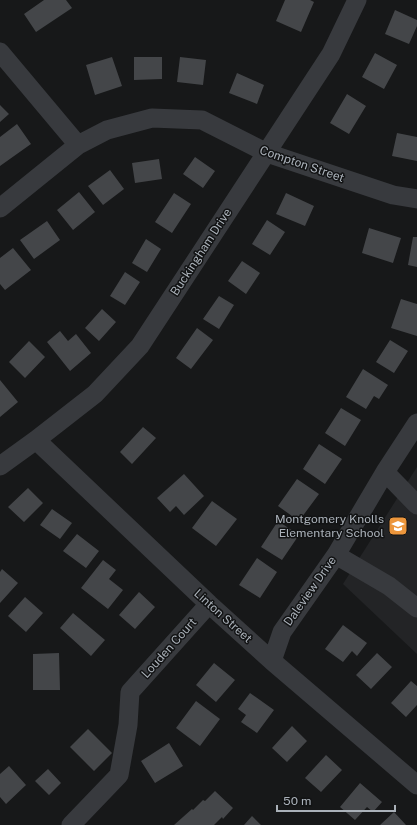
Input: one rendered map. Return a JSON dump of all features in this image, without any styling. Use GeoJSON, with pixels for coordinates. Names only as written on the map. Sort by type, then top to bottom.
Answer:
{"type":"FeatureCollection","features":[{"type":"Feature","properties":{"kind":"street","name":"Buckingham Drive"},"geometry":{"type":"LineString","coordinates":[[0,466],[95,394],[140,346],[331,54],[357,0]]}},
{"type":"Feature","properties":{"kind":"street"},"geometry":{"type":"LineString","coordinates":[[0,52],[78,145]]}},
{"type":"Feature","properties":{"kind":"street","name":"Compton Street"},"geometry":{"type":"LineString","coordinates":[[0,208],[78,145],[107,130],[152,118],[202,120],[267,153],[393,195],[417,199]]}},
{"type":"Feature","properties":{"kind":"street","name":"Daleview Drive"},"geometry":{"type":"LineString","coordinates":[[272,661],[282,632],[336,555],[385,472],[417,423]]}},
{"type":"Feature","properties":{"kind":"street","name":"Linton Street"},"geometry":{"type":"LineString","coordinates":[[36,440],[209,604],[272,661],[417,785]]}},
{"type":"Feature","properties":{"kind":"street"},"geometry":{"type":"LineString","coordinates":[[385,472],[417,505]]}},
{"type":"Feature","properties":{"kind":"street"},"geometry":{"type":"LineString","coordinates":[[336,555],[389,586],[417,608]]}},
{"type":"Feature","properties":{"kind":"street","name":"Louden Court"},"geometry":{"type":"LineString","coordinates":[[71,825],[118,775],[128,725],[130,692],[209,604]]}},
{"type":"Feature","properties":{"kind":"shaded area","name":"Montgomery Knolls Elementary School"},"geometry":{"type":"Polygon","coordinates":[[[417,467],[417,654],[343,584],[417,467]]]}},
{"type":"Feature","properties":{"kind":"building"},"geometry":{"type":"Polygon","coordinates":[[[44,0],[66,0],[72,8],[36,32],[24,14],[44,0]]]}},
{"type":"Feature","properties":{"kind":"building"},"geometry":{"type":"Polygon","coordinates":[[[285,0],[310,0],[314,2],[301,32],[276,21],[285,0]]]}},
{"type":"Feature","properties":{"kind":"building"},"geometry":{"type":"Polygon","coordinates":[[[395,10],[417,20],[417,26],[409,44],[385,34],[395,10]]]}},
{"type":"Feature","properties":{"kind":"building"},"geometry":{"type":"Polygon","coordinates":[[[375,53],[397,65],[384,89],[362,77],[375,53]]]}},
{"type":"Feature","properties":{"kind":"building"},"geometry":{"type":"Polygon","coordinates":[[[112,57],[122,86],[95,95],[86,65],[112,57]]]}},
{"type":"Feature","properties":{"kind":"building"},"geometry":{"type":"Polygon","coordinates":[[[134,57],[162,57],[162,79],[134,80],[134,57]]]}},
{"type":"Feature","properties":{"kind":"building"},"geometry":{"type":"Polygon","coordinates":[[[180,57],[206,60],[203,85],[177,82],[180,57]]]}},
{"type":"Feature","properties":{"kind":"building"},"geometry":{"type":"Polygon","coordinates":[[[237,73],[264,85],[257,104],[229,93],[237,73]]]}},
{"type":"Feature","properties":{"kind":"building"},"geometry":{"type":"Polygon","coordinates":[[[347,94],[366,106],[349,134],[330,123],[347,94]]]}},
{"type":"Feature","properties":{"kind":"building"},"geometry":{"type":"Polygon","coordinates":[[[0,105],[9,114],[0,122],[0,105]]]}},
{"type":"Feature","properties":{"kind":"building"},"geometry":{"type":"Polygon","coordinates":[[[17,124],[31,144],[0,166],[0,137],[17,124]]]}},
{"type":"Feature","properties":{"kind":"building"},"geometry":{"type":"Polygon","coordinates":[[[397,133],[417,137],[417,161],[392,156],[397,133]]]}},
{"type":"Feature","properties":{"kind":"building"},"geometry":{"type":"Polygon","coordinates":[[[195,157],[215,171],[203,188],[183,174],[195,157]]]}},
{"type":"Feature","properties":{"kind":"building"},"geometry":{"type":"Polygon","coordinates":[[[159,159],[162,179],[135,183],[132,163],[159,159]]]}},
{"type":"Feature","properties":{"kind":"building"},"geometry":{"type":"Polygon","coordinates":[[[110,170],[124,189],[103,205],[88,186],[110,170]]]}},
{"type":"Feature","properties":{"kind":"building"},"geometry":{"type":"Polygon","coordinates":[[[79,192],[95,212],[73,230],[57,210],[79,192]]]}},
{"type":"Feature","properties":{"kind":"building"},"geometry":{"type":"Polygon","coordinates":[[[174,193],[191,204],[172,233],[155,222],[174,193]]]}},
{"type":"Feature","properties":{"kind":"building"},"geometry":{"type":"Polygon","coordinates":[[[286,193],[314,206],[305,226],[276,214],[286,193]]]}},
{"type":"Feature","properties":{"kind":"building"},"geometry":{"type":"Polygon","coordinates":[[[267,220],[285,232],[270,255],[252,244],[267,220]]]}},
{"type":"Feature","properties":{"kind":"building"},"geometry":{"type":"Polygon","coordinates":[[[47,221],[60,240],[34,259],[20,240],[47,221]]]}},
{"type":"Feature","properties":{"kind":"building"},"geometry":{"type":"Polygon","coordinates":[[[369,228],[401,238],[393,263],[362,253],[369,228]]]}},
{"type":"Feature","properties":{"kind":"building"},"geometry":{"type":"Polygon","coordinates":[[[413,237],[417,237],[417,267],[408,265],[413,237]]]}},
{"type":"Feature","properties":{"kind":"building"},"geometry":{"type":"Polygon","coordinates":[[[146,239],[161,249],[147,272],[132,263],[146,239]]]}},
{"type":"Feature","properties":{"kind":"building"},"geometry":{"type":"Polygon","coordinates":[[[13,248],[31,270],[5,290],[0,284],[0,258],[13,248]]]}},
{"type":"Feature","properties":{"kind":"building"},"geometry":{"type":"Polygon","coordinates":[[[242,261],[260,273],[246,294],[228,281],[242,261]]]}},
{"type":"Feature","properties":{"kind":"building"},"geometry":{"type":"Polygon","coordinates":[[[125,272],[140,282],[125,305],[110,296],[125,272]]]}},
{"type":"Feature","properties":{"kind":"building"},"geometry":{"type":"Polygon","coordinates":[[[219,296],[234,305],[219,329],[203,319],[219,296]]]}},
{"type":"Feature","properties":{"kind":"building"},"geometry":{"type":"Polygon","coordinates":[[[401,299],[417,304],[417,336],[391,328],[401,299]]]}},
{"type":"Feature","properties":{"kind":"building"},"geometry":{"type":"Polygon","coordinates":[[[102,309],[116,322],[99,341],[85,328],[102,309]]]}},
{"type":"Feature","properties":{"kind":"building"},"geometry":{"type":"Polygon","coordinates":[[[197,328],[213,340],[191,369],[176,358],[197,328]]]}},
{"type":"Feature","properties":{"kind":"building"},"geometry":{"type":"Polygon","coordinates":[[[60,331],[68,341],[76,334],[91,353],[70,371],[47,342],[60,331]]]}},
{"type":"Feature","properties":{"kind":"building"},"geometry":{"type":"Polygon","coordinates":[[[390,340],[408,351],[394,373],[376,362],[390,340]]]}},
{"type":"Feature","properties":{"kind":"building"},"geometry":{"type":"Polygon","coordinates":[[[29,341],[45,357],[25,378],[9,362],[29,341]]]}},
{"type":"Feature","properties":{"kind":"building"},"geometry":{"type":"Polygon","coordinates":[[[363,369],[388,385],[379,399],[374,396],[366,409],[346,397],[363,369]]]}},
{"type":"Feature","properties":{"kind":"building"},"geometry":{"type":"Polygon","coordinates":[[[0,380],[18,402],[0,417],[0,380]]]}},
{"type":"Feature","properties":{"kind":"building"},"geometry":{"type":"Polygon","coordinates":[[[341,408],[361,420],[345,446],[325,433],[341,408]]]}},
{"type":"Feature","properties":{"kind":"building"},"geometry":{"type":"Polygon","coordinates":[[[143,427],[156,438],[132,464],[120,452],[143,427]]]}},
{"type":"Feature","properties":{"kind":"building"},"geometry":{"type":"Polygon","coordinates":[[[319,444],[342,459],[325,484],[303,469],[319,444]]]}},
{"type":"Feature","properties":{"kind":"building"},"geometry":{"type":"Polygon","coordinates":[[[184,474],[204,496],[184,515],[176,506],[170,512],[157,498],[184,474]]]}},
{"type":"Feature","properties":{"kind":"building"},"geometry":{"type":"Polygon","coordinates":[[[297,479],[319,494],[299,521],[278,506],[297,479]]]}},
{"type":"Feature","properties":{"kind":"building"},"geometry":{"type":"Polygon","coordinates":[[[28,488],[43,503],[24,522],[8,507],[28,488]]]}},
{"type":"Feature","properties":{"kind":"building"},"geometry":{"type":"Polygon","coordinates":[[[212,501],[237,519],[216,546],[192,528],[212,501]]]}},
{"type":"Feature","properties":{"kind":"building"},"geometry":{"type":"Polygon","coordinates":[[[52,509],[72,523],[60,539],[40,525],[52,509]]]}},
{"type":"Feature","properties":{"kind":"building"},"geometry":{"type":"Polygon","coordinates":[[[278,521],[299,535],[282,560],[261,547],[278,521]]]}},
{"type":"Feature","properties":{"kind":"building"},"geometry":{"type":"Polygon","coordinates":[[[77,534],[99,551],[86,568],[63,551],[77,534]]]}},
{"type":"Feature","properties":{"kind":"building"},"geometry":{"type":"Polygon","coordinates":[[[257,558],[277,572],[260,598],[239,585],[257,558]]]}},
{"type":"Feature","properties":{"kind":"building"},"geometry":{"type":"Polygon","coordinates":[[[103,560],[116,570],[109,579],[123,590],[108,609],[81,588],[103,560]]]}},
{"type":"Feature","properties":{"kind":"building"},"geometry":{"type":"Polygon","coordinates":[[[2,569],[18,583],[0,603],[0,572],[2,569]]]}},
{"type":"Feature","properties":{"kind":"building"},"geometry":{"type":"Polygon","coordinates":[[[139,592],[155,607],[135,629],[119,615],[139,592]]]}},
{"type":"Feature","properties":{"kind":"building"},"geometry":{"type":"Polygon","coordinates":[[[25,597],[43,613],[26,632],[8,616],[25,597]]]}},
{"type":"Feature","properties":{"kind":"building"},"geometry":{"type":"Polygon","coordinates":[[[73,613],[105,640],[91,656],[60,628],[73,613]]]}},
{"type":"Feature","properties":{"kind":"building"},"geometry":{"type":"Polygon","coordinates":[[[343,625],[367,643],[357,656],[352,651],[343,662],[325,649],[343,625]]]}},
{"type":"Feature","properties":{"kind":"building"},"geometry":{"type":"Polygon","coordinates":[[[59,653],[60,690],[33,690],[33,654],[59,653]]]}},
{"type":"Feature","properties":{"kind":"building"},"geometry":{"type":"Polygon","coordinates":[[[377,653],[392,667],[371,689],[356,675],[377,653]]]}},
{"type":"Feature","properties":{"kind":"building"},"geometry":{"type":"Polygon","coordinates":[[[214,663],[235,680],[216,702],[196,685],[214,663]]]}},
{"type":"Feature","properties":{"kind":"building"},"geometry":{"type":"Polygon","coordinates":[[[411,681],[417,686],[417,705],[406,717],[391,703],[411,681]]]}},
{"type":"Feature","properties":{"kind":"building"},"geometry":{"type":"Polygon","coordinates":[[[250,693],[274,710],[257,733],[241,722],[246,715],[238,709],[250,693]]]}},
{"type":"Feature","properties":{"kind":"building"},"geometry":{"type":"Polygon","coordinates":[[[196,701],[220,719],[200,746],[176,728],[196,701]]]}},
{"type":"Feature","properties":{"kind":"building"},"geometry":{"type":"Polygon","coordinates":[[[292,726],[307,741],[287,762],[272,748],[292,726]]]}},
{"type":"Feature","properties":{"kind":"building"},"geometry":{"type":"Polygon","coordinates":[[[88,729],[112,753],[94,771],[70,747],[88,729]]]}},
{"type":"Feature","properties":{"kind":"building"},"geometry":{"type":"Polygon","coordinates":[[[169,743],[183,766],[155,783],[141,761],[169,743]]]}},
{"type":"Feature","properties":{"kind":"building"},"geometry":{"type":"Polygon","coordinates":[[[326,755],[342,770],[321,792],[305,778],[326,755]]]}},
{"type":"Feature","properties":{"kind":"building"},"geometry":{"type":"Polygon","coordinates":[[[9,766],[26,785],[6,804],[0,797],[0,774],[9,766]]]}},
{"type":"Feature","properties":{"kind":"building"},"geometry":{"type":"Polygon","coordinates":[[[48,769],[61,783],[49,795],[35,781],[48,769]]]}},
{"type":"Feature","properties":{"kind":"building"},"geometry":{"type":"Polygon","coordinates":[[[360,783],[382,802],[373,812],[367,807],[355,820],[340,807],[360,783]]]}},
{"type":"Feature","properties":{"kind":"building"},"geometry":{"type":"Polygon","coordinates":[[[215,791],[233,808],[223,819],[222,817],[214,825],[174,825],[203,800],[205,801],[215,791]]]}},
{"type":"Feature","properties":{"kind":"building"},"geometry":{"type":"Polygon","coordinates":[[[394,812],[406,825],[380,825],[394,812]]]}},
{"type":"Feature","properties":{"kind":"building"},"geometry":{"type":"Polygon","coordinates":[[[252,816],[261,825],[244,825],[252,816]]]}},
{"type":"Feature","properties":{"kind":"place","name":"Montgomery Knolls Elementary School"},"geometry":{"type":"Point","coordinates":[398,526]}}]}
